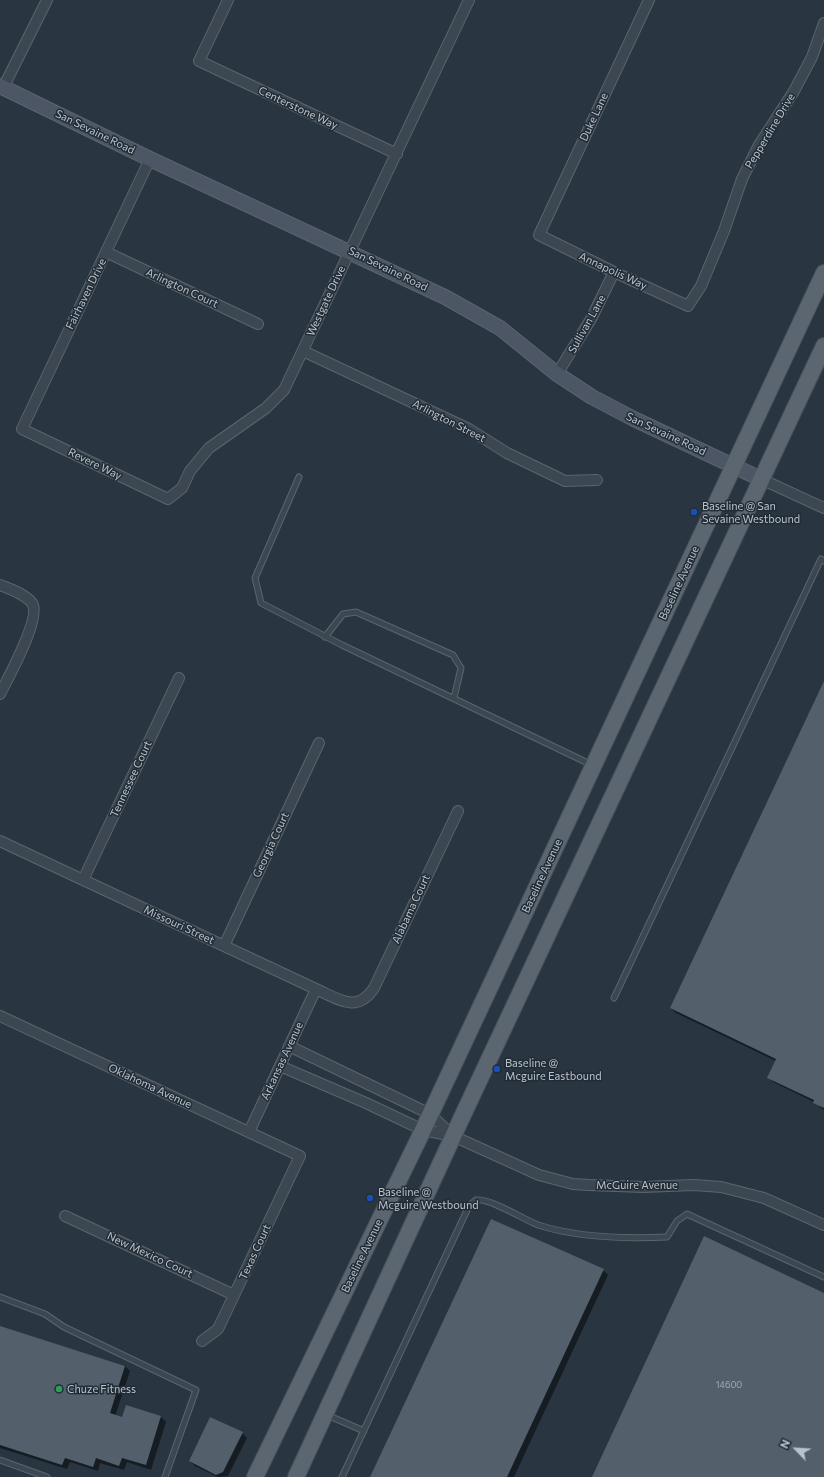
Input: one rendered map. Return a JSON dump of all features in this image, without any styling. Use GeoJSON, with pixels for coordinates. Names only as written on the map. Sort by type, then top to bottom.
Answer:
{"type":"FeatureCollection","features":[{"type":"Feature","properties":{"kind":"main road","name":"Baseline Avenue"},"geometry":{"type":"LineString","coordinates":[[255,1477],[423,1130],[824,273]]}},
{"type":"Feature","properties":{"kind":"main road"},"geometry":{"type":"LineString","coordinates":[[296,1477],[453,1136],[824,346]]}},
{"type":"Feature","properties":{"kind":"street"},"geometry":{"type":"LineString","coordinates":[[1,87],[47,0]]}},
{"type":"Feature","properties":{"kind":"street","name":"Centerstone Way"},"geometry":{"type":"LineString","coordinates":[[228,0],[199,61],[397,154]]}},
{"type":"Feature","properties":{"kind":"street","name":"Westgate Drive"},"geometry":{"type":"LineString","coordinates":[[168,499],[182,488],[190,471],[209,448],[266,408],[284,390],[469,0]]}},
{"type":"Feature","properties":{"kind":"street","name":"Duke Lane"},"geometry":{"type":"LineString","coordinates":[[539,235],[648,0]]}},
{"type":"Feature","properties":{"kind":"street","name":"Pepperdine Drive"},"geometry":{"type":"LineString","coordinates":[[688,306],[701,286],[724,231],[742,178],[759,145],[794,91],[812,57],[824,23]]}},
{"type":"Feature","properties":{"kind":"street","name":"San Sevaine Road"},"geometry":{"type":"LineString","coordinates":[[1,87],[150,159],[446,297],[493,324],[557,374],[592,397],[634,420],[761,478]]}},
{"type":"Feature","properties":{"kind":"street","name":"Fairhaven Drive"},"geometry":{"type":"LineString","coordinates":[[22,429],[150,159]]}},
{"type":"Feature","properties":{"kind":"street","name":"Annapolis Way"},"geometry":{"type":"LineString","coordinates":[[539,235],[688,306]]}},
{"type":"Feature","properties":{"kind":"street","name":"Arlington Court"},"geometry":{"type":"LineString","coordinates":[[106,252],[258,324]]}},
{"type":"Feature","properties":{"kind":"street","name":"Sullivan Lane"},"geometry":{"type":"LineString","coordinates":[[557,374],[591,319],[614,272]]}},
{"type":"Feature","properties":{"kind":"street","name":"Arlington Street"},"geometry":{"type":"LineString","coordinates":[[303,351],[469,429],[508,454],[566,481],[597,480]]}},
{"type":"Feature","properties":{"kind":"street","name":"Revere Way"},"geometry":{"type":"LineString","coordinates":[[22,429],[168,499]]}},
{"type":"Feature","properties":{"kind":"street"},"geometry":{"type":"LineString","coordinates":[[761,478],[824,508]]}},
{"type":"Feature","properties":{"kind":"street"},"geometry":{"type":"LineString","coordinates":[[0,585],[27,598],[34,608],[32,627],[0,694]]}},
{"type":"Feature","properties":{"kind":"street","name":"Tennessee Court"},"geometry":{"type":"LineString","coordinates":[[83,880],[178,678]]}},
{"type":"Feature","properties":{"kind":"street","name":"Georgia Court"},"geometry":{"type":"LineString","coordinates":[[224,946],[319,743]]}},
{"type":"Feature","properties":{"kind":"street","name":"Alabama Court"},"geometry":{"type":"LineString","coordinates":[[360,1003],[374,988],[458,811]]}},
{"type":"Feature","properties":{"kind":"street","name":"Missouri Street"},"geometry":{"type":"LineString","coordinates":[[0,841],[316,989],[348,1002],[360,1003]]}},
{"type":"Feature","properties":{"kind":"street","name":"Arkansas Avenue"},"geometry":{"type":"LineString","coordinates":[[249,1132],[316,989]]}},
{"type":"Feature","properties":{"kind":"street","name":"Oklahoma Avenue"},"geometry":{"type":"LineString","coordinates":[[0,1016],[300,1156]]}},
{"type":"Feature","properties":{"kind":"street","name":"McGuire Avenue"},"geometry":{"type":"LineString","coordinates":[[289,1046],[430,1114],[453,1136]]}},
{"type":"Feature","properties":{"kind":"street","name":"McGuire Avenue"},"geometry":{"type":"LineString","coordinates":[[280,1066],[366,1102],[423,1130],[453,1136],[525,1169],[561,1181],[605,1186],[694,1185],[721,1187],[764,1198],[824,1225]]}},
{"type":"Feature","properties":{"kind":"street","name":"Texas Court"},"geometry":{"type":"LineString","coordinates":[[202,1341],[218,1329],[300,1156]]}},
{"type":"Feature","properties":{"kind":"street","name":"New Mexico Court"},"geometry":{"type":"LineString","coordinates":[[65,1216],[234,1295]]}},
{"type":"Feature","properties":{"kind":"lane"},"geometry":{"type":"LineString","coordinates":[[299,476],[255,578],[261,603],[325,637],[594,766]]}},
{"type":"Feature","properties":{"kind":"lane"},"geometry":{"type":"LineString","coordinates":[[614,998],[821,559],[824,561]]}},
{"type":"Feature","properties":{"kind":"lane"},"geometry":{"type":"LineString","coordinates":[[325,637],[344,614],[356,612],[453,656],[461,668],[454,698]]}},
{"type":"Feature","properties":{"kind":"lane"},"geometry":{"type":"LineString","coordinates":[[342,1477],[469,1206],[476,1200],[486,1201],[539,1225],[569,1231],[608,1236],[667,1237],[677,1220],[687,1214],[824,1277]]}},
{"type":"Feature","properties":{"kind":"lane"},"geometry":{"type":"LineString","coordinates":[[0,1297],[45,1314],[64,1327],[196,1390],[166,1477]]}},
{"type":"Feature","properties":{"kind":"lane"},"geometry":{"type":"LineString","coordinates":[[325,1414],[364,1431]]}},
{"type":"Feature","properties":{"kind":"lane"},"geometry":{"type":"LineString","coordinates":[[0,1460],[47,1477]]}},
{"type":"Feature","properties":{"kind":"building"},"geometry":{"type":"Polygon","coordinates":[[[824,681],[824,1108],[813,1103],[814,1100],[767,1078],[776,1059],[670,1008],[824,681]]]}},
{"type":"Feature","properties":{"kind":"building"},"geometry":{"type":"Polygon","coordinates":[[[491,1219],[604,1269],[507,1477],[370,1477],[491,1219]]]}},
{"type":"Feature","properties":{"kind":"building"},"geometry":{"type":"Polygon","coordinates":[[[704,1236],[824,1293],[824,1477],[592,1477],[704,1236]]]}},
{"type":"Feature","properties":{"kind":"building","name":"Chuze Fitness"},"geometry":{"type":"Polygon","coordinates":[[[0,1326],[125,1366],[110,1413],[122,1417],[126,1405],[161,1416],[146,1465],[122,1458],[119,1466],[96,1458],[93,1467],[65,1458],[62,1465],[0,1445],[0,1326]]]}},
{"type":"Feature","properties":{"kind":"building"},"geometry":{"type":"Polygon","coordinates":[[[210,1417],[243,1432],[223,1472],[216,1475],[189,1461],[210,1417]]]}},
{"type":"Feature","properties":{"kind":"place","name":"Baseline @ San Sevaine Westbound"},"geometry":{"type":"Point","coordinates":[694,512]}},
{"type":"Feature","properties":{"kind":"place","name":"Baseline @ Mcguire Eastbound"},"geometry":{"type":"Point","coordinates":[497,1069]}},
{"type":"Feature","properties":{"kind":"place","name":"Baseline @ Mcguire Westbound"},"geometry":{"type":"Point","coordinates":[370,1198]}},
{"type":"Feature","properties":{"kind":"place","name":"Chuze Fitness"},"geometry":{"type":"Point","coordinates":[59,1389]}}]}
